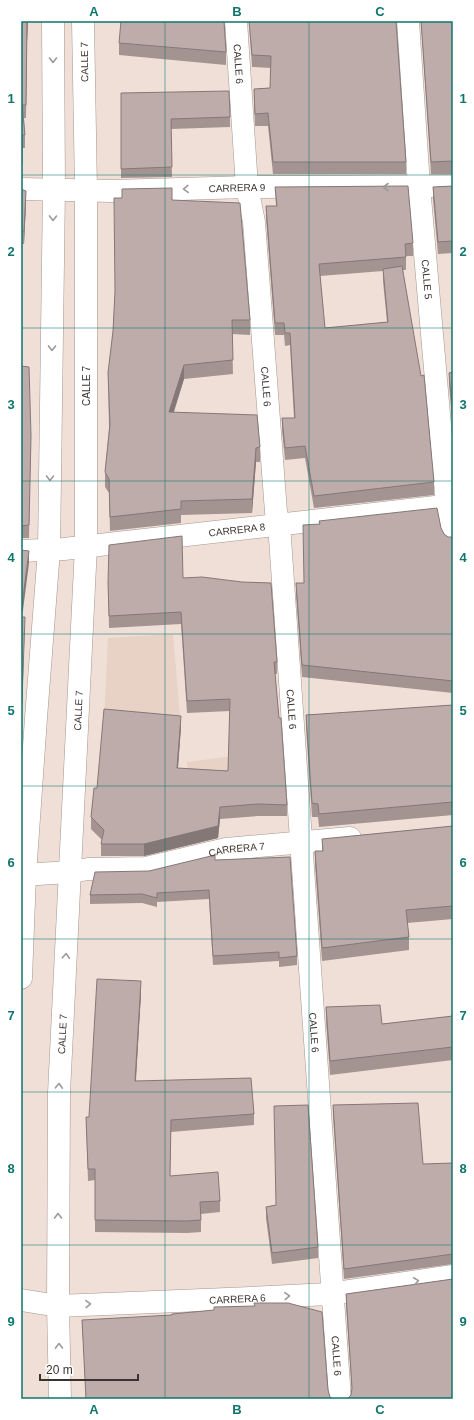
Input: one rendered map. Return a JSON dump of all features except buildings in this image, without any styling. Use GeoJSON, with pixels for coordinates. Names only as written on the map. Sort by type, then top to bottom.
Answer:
{"type":"FeatureCollection","features":[{"type":"Feature","properties":{"kind":"street"},"geometry":{"type":"LineString","coordinates":[[21,978],[23,875],[49,550],[54,189],[53,21]]}},
{"type":"Feature","properties":{"kind":"street","name":"CALLE 7"},"geometry":{"type":"LineString","coordinates":[[60,1399],[58,1306],[58,1093],[71,872],[86,546],[86,190],[83,21]]}},
{"type":"Feature","properties":{"kind":"street","name":"CALLE 6"},"geometry":{"type":"LineString","coordinates":[[236,21],[248,187],[254,222],[276,512],[279,524],[340,1399]]}},
{"type":"Feature","properties":{"kind":"street","name":"CALLE 5"},"geometry":{"type":"LineString","coordinates":[[408,21],[419,186],[453,537]]}},
{"type":"Feature","properties":{"kind":"street","name":"CARRERA 9"},"geometry":{"type":"LineString","coordinates":[[21,189],[112,191],[248,187],[453,186]]}},
{"type":"Feature","properties":{"kind":"street","name":"CARRERA 8"},"geometry":{"type":"LineString","coordinates":[[21,551],[49,550],[450,505]]}},
{"type":"Feature","properties":{"kind":"street","name":"CARRERA 7"},"geometry":{"type":"LineString","coordinates":[[23,875],[71,872],[88,869],[146,868],[226,849],[366,836]]}},
{"type":"Feature","properties":{"kind":"street","name":"CARRERA 6"},"geometry":{"type":"LineString","coordinates":[[21,1300],[58,1306],[251,1298],[332,1293],[453,1276]]}},
{"type":"Feature","properties":{"kind":"shaded area"},"geometry":{"type":"Polygon","coordinates":[[[173,634],[180,716],[104,721],[108,638],[173,634]]]}},
{"type":"Feature","properties":{"kind":"shaded area"},"geometry":{"type":"Polygon","coordinates":[[[281,750],[189,786],[187,762],[281,750]]]}}]}
